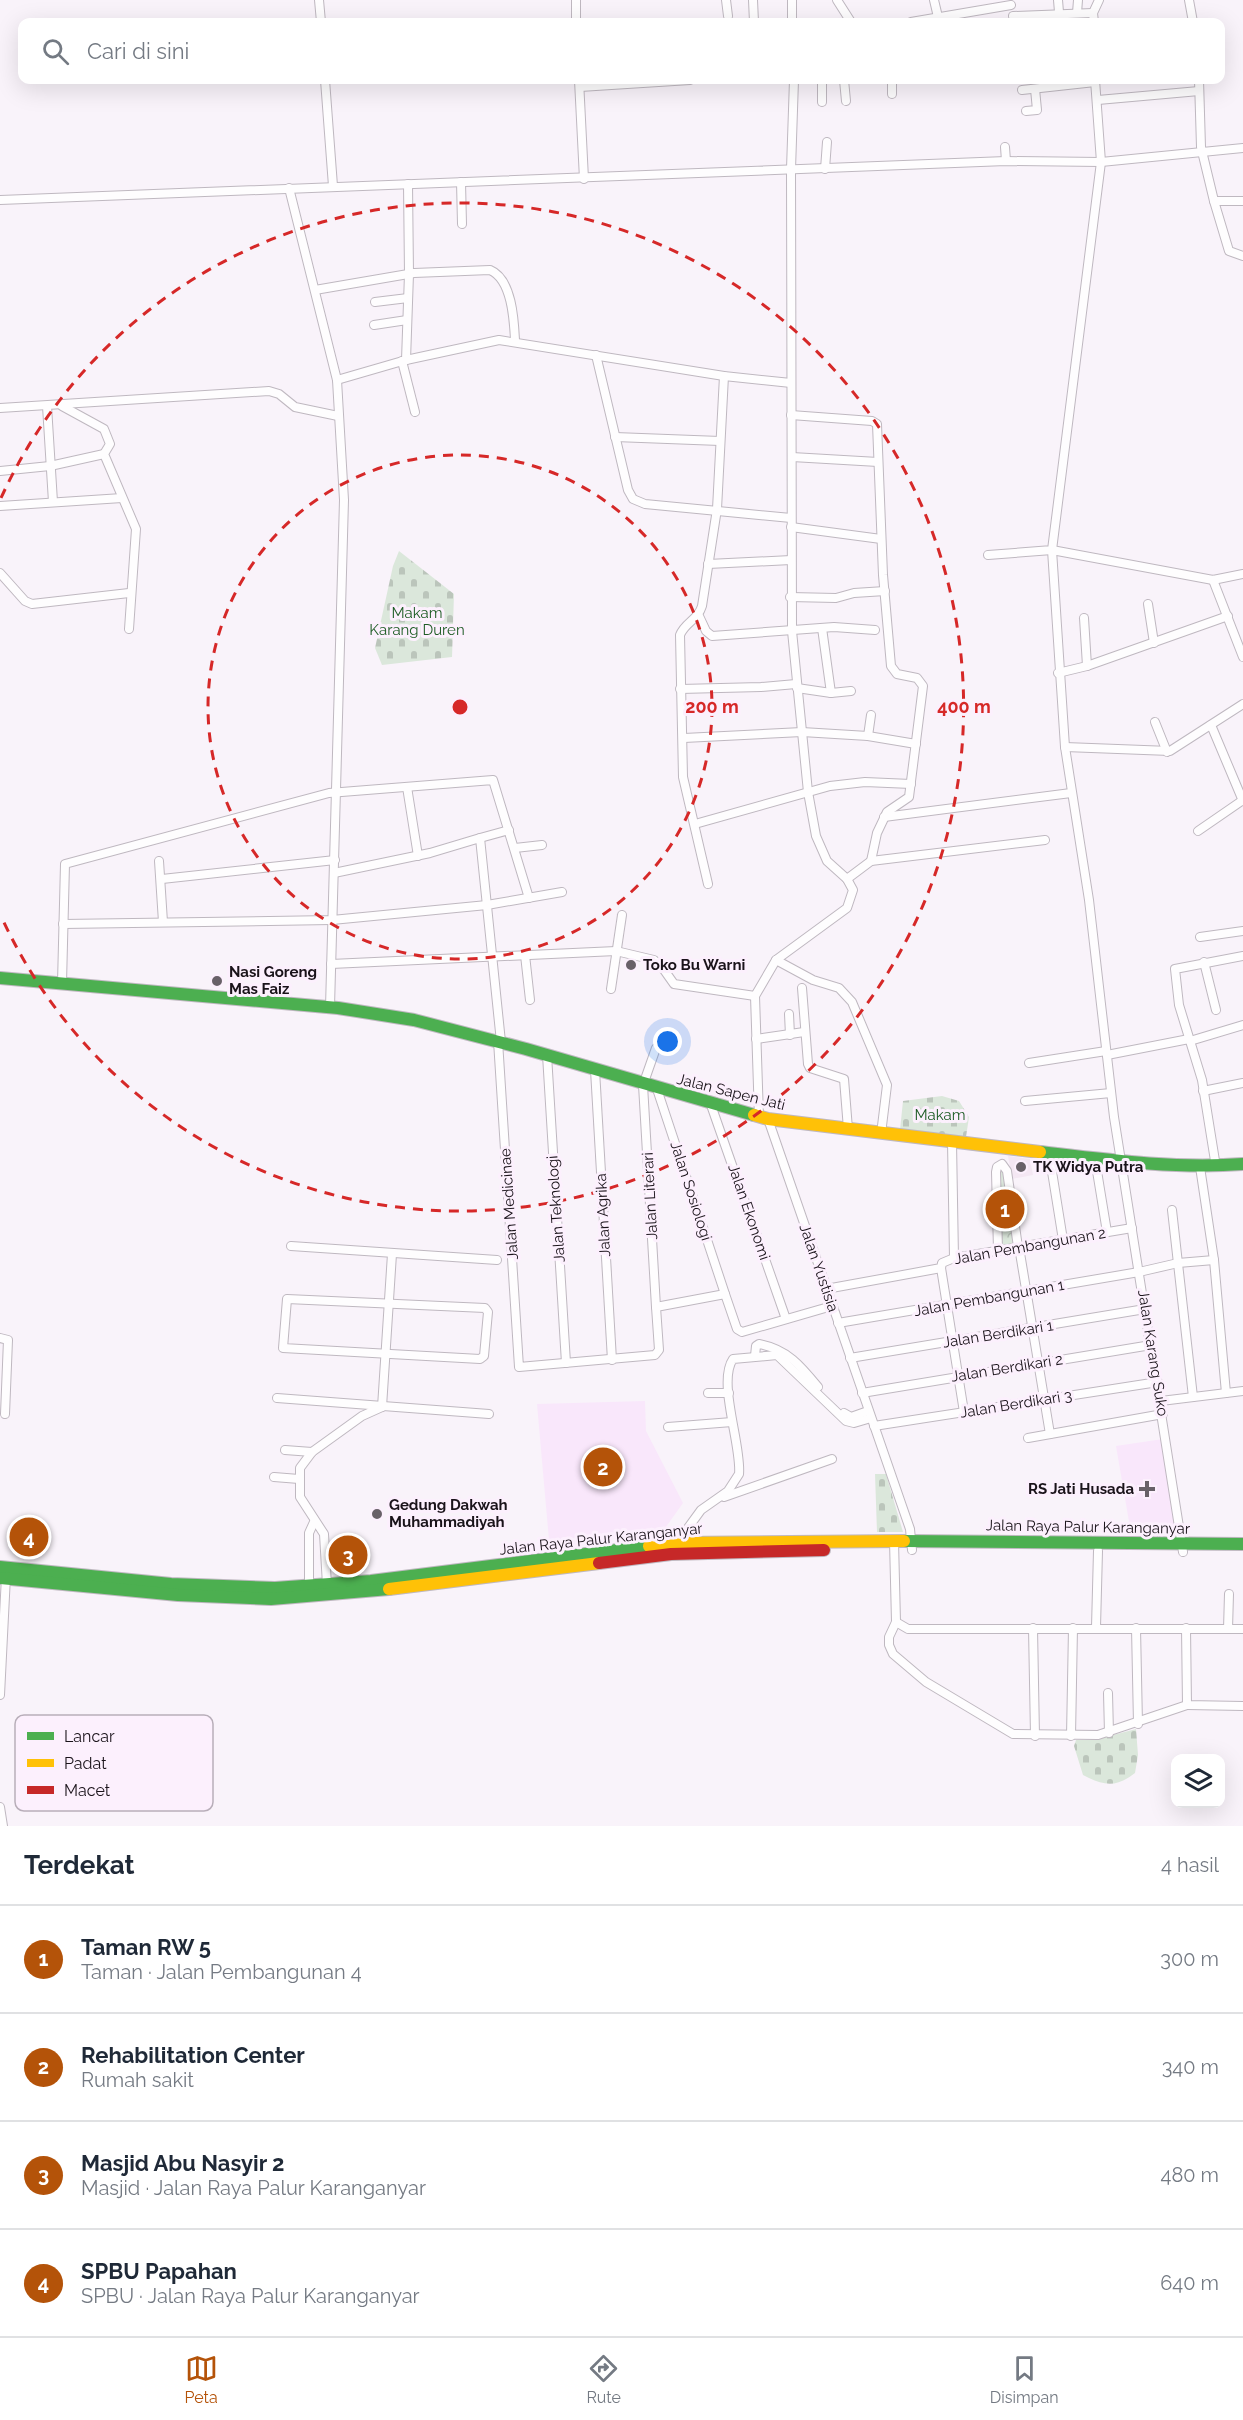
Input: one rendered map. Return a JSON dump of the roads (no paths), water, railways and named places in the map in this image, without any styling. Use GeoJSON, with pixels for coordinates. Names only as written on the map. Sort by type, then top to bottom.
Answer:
{"type":"FeatureCollection","features":[{"type":"Feature","properties":{"kind":"main road","name":"Jalan Sapen Jati"},"geometry":{"type":"LineString","coordinates":[[0,978],[330,1007],[433,1023],[711,1105],[764,1118],[1122,1162],[1200,1167],[1243,1164]]}},
{"type":"Feature","properties":{"kind":"main road","name":"Jalan Raya Palur Karanganyar"},"geometry":{"type":"LineString","coordinates":[[3,1573],[171,1584],[309,1587],[677,1543],[1183,1548],[1243,1551]]}},
{"type":"Feature","properties":{"kind":"main road","name":"Jalan Raya Palur Karanganyar"},"geometry":{"type":"LineString","coordinates":[[912,1545],[1098,1551],[1243,1544]]}},
{"type":"Feature","properties":{"kind":"main road","name":"Jalan Raya Palur Karanganyar"},"geometry":{"type":"LineString","coordinates":[[3,1573],[178,1595],[271,1599],[372,1591],[671,1554],[893,1545]]}},
{"type":"Feature","properties":{"kind":"street"},"geometry":{"type":"LineString","coordinates":[[319,0],[321,18]]}},
{"type":"Feature","properties":{"kind":"street"},"geometry":{"type":"LineString","coordinates":[[576,0],[576,18]]}},
{"type":"Feature","properties":{"kind":"street"},"geometry":{"type":"LineString","coordinates":[[726,0],[728,16]]}},
{"type":"Feature","properties":{"kind":"street"},"geometry":{"type":"LineString","coordinates":[[753,0],[754,18]]}},
{"type":"Feature","properties":{"kind":"street"},"geometry":{"type":"LineString","coordinates":[[792,0],[792,18]]}},
{"type":"Feature","properties":{"kind":"street"},"geometry":{"type":"LineString","coordinates":[[837,0],[848,18]]}},
{"type":"Feature","properties":{"kind":"street"},"geometry":{"type":"LineString","coordinates":[[934,0],[938,17]]}},
{"type":"Feature","properties":{"kind":"street"},"geometry":{"type":"LineString","coordinates":[[1058,0],[1059,12]]}},
{"type":"Feature","properties":{"kind":"street"},"geometry":{"type":"LineString","coordinates":[[1077,13],[1078,0]]}},
{"type":"Feature","properties":{"kind":"street"},"geometry":{"type":"LineString","coordinates":[[1020,18],[1059,12],[1077,13],[1093,18],[1099,0]]}},
{"type":"Feature","properties":{"kind":"street"},"geometry":{"type":"LineString","coordinates":[[1189,0],[1192,18]]}},
{"type":"Feature","properties":{"kind":"street"},"geometry":{"type":"LineString","coordinates":[[933,18],[1011,3],[1014,18]]}},
{"type":"Feature","properties":{"kind":"street"},"geometry":{"type":"LineString","coordinates":[[325,84],[333,186]]}},
{"type":"Feature","properties":{"kind":"street"},"geometry":{"type":"LineString","coordinates":[[579,84],[584,179]]}},
{"type":"Feature","properties":{"kind":"street"},"geometry":{"type":"LineString","coordinates":[[331,964],[616,951],[654,960],[674,984],[755,996],[776,960],[829,923],[851,902],[853,890],[847,879],[832,867],[824,856],[816,836],[808,792],[792,631],[790,597],[791,170],[794,84]]}},
{"type":"Feature","properties":{"kind":"street"},"geometry":{"type":"LineString","coordinates":[[822,84],[822,102]]}},
{"type":"Feature","properties":{"kind":"street"},"geometry":{"type":"LineString","coordinates":[[844,84],[846,101]]}},
{"type":"Feature","properties":{"kind":"street"},"geometry":{"type":"LineString","coordinates":[[892,84],[892,94]]}},
{"type":"Feature","properties":{"kind":"street"},"geometry":{"type":"LineString","coordinates":[[1022,90],[1072,84]]}},
{"type":"Feature","properties":{"kind":"street","name":"Jalan Karang Suko"},"geometry":{"type":"LineString","coordinates":[[1095,84],[1101,162],[1052,550],[1058,673],[1065,747],[1082,856],[1111,1093],[1183,1548]]}},
{"type":"Feature","properties":{"kind":"street"},"geometry":{"type":"LineString","coordinates":[[1198,84],[1199,134],[1214,201],[1229,251],[1243,256]]}},
{"type":"Feature","properties":{"kind":"street"},"geometry":{"type":"LineString","coordinates":[[1026,111],[1036,110],[1035,89]]}},
{"type":"Feature","properties":{"kind":"street"},"geometry":{"type":"LineString","coordinates":[[1098,100],[1199,92]]}},
{"type":"Feature","properties":{"kind":"street"},"geometry":{"type":"LineString","coordinates":[[825,169],[826,142]]}},
{"type":"Feature","properties":{"kind":"street"},"geometry":{"type":"LineString","coordinates":[[1005,147],[1006,161]]}},
{"type":"Feature","properties":{"kind":"street"},"geometry":{"type":"LineString","coordinates":[[0,200],[1006,161],[1101,162],[1243,148]]}},
{"type":"Feature","properties":{"kind":"street"},"geometry":{"type":"LineString","coordinates":[[461,183],[462,224]]}},
{"type":"Feature","properties":{"kind":"street"},"geometry":{"type":"LineString","coordinates":[[408,184],[409,274],[404,360],[415,412]]}},
{"type":"Feature","properties":{"kind":"street"},"geometry":{"type":"LineString","coordinates":[[289,188],[337,380],[344,500],[330,1007]]}},
{"type":"Feature","properties":{"kind":"street"},"geometry":{"type":"LineString","coordinates":[[1214,201],[1243,201]]}},
{"type":"Feature","properties":{"kind":"street"},"geometry":{"type":"LineString","coordinates":[[315,290],[409,274],[486,270],[495,272],[514,315],[515,340]]}},
{"type":"Feature","properties":{"kind":"street"},"geometry":{"type":"LineString","coordinates":[[375,302],[408,298]]}},
{"type":"Feature","properties":{"kind":"street"},"geometry":{"type":"LineString","coordinates":[[374,325],[407,320]]}},
{"type":"Feature","properties":{"kind":"street"},"geometry":{"type":"LineString","coordinates":[[337,380],[404,360],[490,340],[515,340],[724,376],[791,383]]}},
{"type":"Feature","properties":{"kind":"street"},"geometry":{"type":"LineString","coordinates":[[597,355],[628,490],[633,499],[645,504],[717,509],[881,539]]}},
{"type":"Feature","properties":{"kind":"street"},"geometry":{"type":"LineString","coordinates":[[724,376],[717,509],[699,616],[706,631],[712,636],[822,628],[876,630]]}},
{"type":"Feature","properties":{"kind":"street"},"geometry":{"type":"LineString","coordinates":[[0,408],[269,391],[279,394],[295,407],[338,416]]}},
{"type":"Feature","properties":{"kind":"street"},"geometry":{"type":"LineString","coordinates":[[0,471],[50,466],[104,454],[110,444],[104,429],[60,405]]}},
{"type":"Feature","properties":{"kind":"street"},"geometry":{"type":"LineString","coordinates":[[47,406],[53,502]]}},
{"type":"Feature","properties":{"kind":"street"},"geometry":{"type":"LineString","coordinates":[[791,416],[875,422],[881,539],[892,669],[900,676],[917,678],[923,686],[907,799],[891,806],[884,818],[872,849],[871,861]]}},
{"type":"Feature","properties":{"kind":"street"},"geometry":{"type":"LineString","coordinates":[[615,437],[720,441]]}},
{"type":"Feature","properties":{"kind":"street"},"geometry":{"type":"LineString","coordinates":[[104,454],[134,521],[137,536],[129,593],[129,628]]}},
{"type":"Feature","properties":{"kind":"street"},"geometry":{"type":"LineString","coordinates":[[792,457],[878,462]]}},
{"type":"Feature","properties":{"kind":"street"},"geometry":{"type":"LineString","coordinates":[[0,506],[122,498]]}},
{"type":"Feature","properties":{"kind":"street"},"geometry":{"type":"LineString","coordinates":[[988,555],[1052,550],[1213,580],[1243,574]]}},
{"type":"Feature","properties":{"kind":"street"},"geometry":{"type":"LineString","coordinates":[[708,564],[791,560]]}},
{"type":"Feature","properties":{"kind":"street"},"geometry":{"type":"LineString","coordinates":[[0,573],[25,601],[32,604],[129,593]]}},
{"type":"Feature","properties":{"kind":"street"},"geometry":{"type":"LineString","coordinates":[[1213,580],[1243,657]]}},
{"type":"Feature","properties":{"kind":"street"},"geometry":{"type":"LineString","coordinates":[[790,597],[836,598],[854,593],[885,591]]}},
{"type":"Feature","properties":{"kind":"street"},"geometry":{"type":"LineString","coordinates":[[1148,604],[1154,643]]}},
{"type":"Feature","properties":{"kind":"street"},"geometry":{"type":"LineString","coordinates":[[699,616],[684,626],[680,635],[680,689],[685,788],[708,884]]}},
{"type":"Feature","properties":{"kind":"street"},"geometry":{"type":"LineString","coordinates":[[1058,673],[1087,666],[1228,616]]}},
{"type":"Feature","properties":{"kind":"street"},"geometry":{"type":"LineString","coordinates":[[1084,618],[1087,666]]}},
{"type":"Feature","properties":{"kind":"street"},"geometry":{"type":"LineString","coordinates":[[1232,626],[1243,622]]}},
{"type":"Feature","properties":{"kind":"street"},"geometry":{"type":"LineString","coordinates":[[822,628],[831,693]]}},
{"type":"Feature","properties":{"kind":"street"},"geometry":{"type":"LineString","coordinates":[[680,689],[796,686],[831,693],[851,691]]}},
{"type":"Feature","properties":{"kind":"street"},"geometry":{"type":"LineString","coordinates":[[1065,747],[1167,752],[1243,704]]}},
{"type":"Feature","properties":{"kind":"street"},"geometry":{"type":"LineString","coordinates":[[868,736],[871,716]]}},
{"type":"Feature","properties":{"kind":"street"},"geometry":{"type":"LineString","coordinates":[[1155,722],[1167,752]]}},
{"type":"Feature","properties":{"kind":"street"},"geometry":{"type":"LineString","coordinates":[[1198,831],[1243,801],[1212,725]]}},
{"type":"Feature","properties":{"kind":"street"},"geometry":{"type":"LineString","coordinates":[[684,738],[802,732],[868,736],[916,744]]}},
{"type":"Feature","properties":{"kind":"street"},"geometry":{"type":"LineString","coordinates":[[62,983],[65,864],[336,792],[493,780],[529,898]]}},
{"type":"Feature","properties":{"kind":"street"},"geometry":{"type":"LineString","coordinates":[[695,824],[808,792],[849,784],[910,784]]}},
{"type":"Feature","properties":{"kind":"street"},"geometry":{"type":"LineString","coordinates":[[406,787],[418,856]]}},
{"type":"Feature","properties":{"kind":"street"},"geometry":{"type":"LineString","coordinates":[[884,818],[1071,794]]}},
{"type":"Feature","properties":{"kind":"street"},"geometry":{"type":"LineString","coordinates":[[334,873],[418,856],[509,830]]}},
{"type":"Feature","properties":{"kind":"street","name":"Jalan Medicinae"},"geometry":{"type":"LineString","coordinates":[[480,838],[500,1042],[519,1367],[566,1364]]}},
{"type":"Feature","properties":{"kind":"street"},"geometry":{"type":"LineString","coordinates":[[847,879],[871,861],[1045,840]]}},
{"type":"Feature","properties":{"kind":"street"},"geometry":{"type":"LineString","coordinates":[[514,848],[542,844]]}},
{"type":"Feature","properties":{"kind":"street"},"geometry":{"type":"LineString","coordinates":[[162,879],[334,860]]}},
{"type":"Feature","properties":{"kind":"street"},"geometry":{"type":"LineString","coordinates":[[159,861],[162,879],[158,901],[163,922]]}},
{"type":"Feature","properties":{"kind":"street"},"geometry":{"type":"LineString","coordinates":[[63,924],[273,923],[332,920],[487,905],[562,892]]}},
{"type":"Feature","properties":{"kind":"street"},"geometry":{"type":"LineString","coordinates":[[611,989],[622,915]]}},
{"type":"Feature","properties":{"kind":"street"},"geometry":{"type":"LineString","coordinates":[[1200,937],[1243,931]]}},
{"type":"Feature","properties":{"kind":"street"},"geometry":{"type":"LineString","coordinates":[[525,955],[530,1000]]}},
{"type":"Feature","properties":{"kind":"street"},"geometry":{"type":"LineString","coordinates":[[1216,1167],[1203,1090],[1179,1005],[1175,969],[1243,956]]}},
{"type":"Feature","properties":{"kind":"street"},"geometry":{"type":"LineString","coordinates":[[776,960],[813,981],[839,988],[852,1002],[886,1085],[881,1134]]}},
{"type":"Feature","properties":{"kind":"street"},"geometry":{"type":"LineString","coordinates":[[1204,962],[1216,1010]]}},
{"type":"Feature","properties":{"kind":"street"},"geometry":{"type":"LineString","coordinates":[[801,988],[804,1032],[810,1067],[838,1075],[845,1082],[848,1129]]}},
{"type":"Feature","properties":{"kind":"street","name":"Jalan Yustisia"},"geometry":{"type":"LineString","coordinates":[[755,996],[756,1039],[764,1118],[871,1417],[912,1545]]}},
{"type":"Feature","properties":{"kind":"street"},"geometry":{"type":"LineString","coordinates":[[789,1014],[790,1035]]}},
{"type":"Feature","properties":{"kind":"street"},"geometry":{"type":"LineString","coordinates":[[1029,1063],[1189,1040],[1243,1025]]}},
{"type":"Feature","properties":{"kind":"street"},"geometry":{"type":"LineString","coordinates":[[756,1039],[804,1032]]}},
{"type":"Feature","properties":{"kind":"street"},"geometry":{"type":"LineString","coordinates":[[643,1084],[656,1048]]}},
{"type":"Feature","properties":{"kind":"street","name":"Jalan Teknologi"},"geometry":{"type":"LineString","coordinates":[[547,1055],[566,1364]]}},
{"type":"Feature","properties":{"kind":"street","name":"Jalan Agrika"},"geometry":{"type":"LineString","coordinates":[[595,1070],[612,1360]]}},
{"type":"Feature","properties":{"kind":"street"},"geometry":{"type":"LineString","coordinates":[[1203,1090],[1243,1083]]}},
{"type":"Feature","properties":{"kind":"street","name":"Jalan Literari"},"geometry":{"type":"LineString","coordinates":[[612,1360],[651,1356],[659,1350],[643,1084]]}},
{"type":"Feature","properties":{"kind":"street","name":"Jalan Sosiologi"},"geometry":{"type":"LineString","coordinates":[[657,1089],[739,1332],[786,1319]]}},
{"type":"Feature","properties":{"kind":"street"},"geometry":{"type":"LineString","coordinates":[[1025,1101],[1111,1093]]}},
{"type":"Feature","properties":{"kind":"street","name":"Jalan Ekonomi"},"geometry":{"type":"LineString","coordinates":[[711,1105],[786,1319]]}},
{"type":"Feature","properties":{"kind":"street"},"geometry":{"type":"LineString","coordinates":[[952,1142],[954,1258]]}},
{"type":"Feature","properties":{"kind":"street"},"geometry":{"type":"LineString","coordinates":[[1049,1153],[1062,1240]]}},
{"type":"Feature","properties":{"kind":"street"},"geometry":{"type":"LineString","coordinates":[[1095,1159],[1107,1232]]}},
{"type":"Feature","properties":{"kind":"street"},"geometry":{"type":"LineString","coordinates":[[998,1250],[996,1172],[997,1167],[1002,1164],[1007,1171],[1050,1434]]}},
{"type":"Feature","properties":{"kind":"street"},"geometry":{"type":"LineString","coordinates":[[1200,1167],[1214,1260],[1226,1393]]}},
{"type":"Feature","properties":{"kind":"street"},"geometry":{"type":"LineString","coordinates":[[1172,1210],[1193,1397]]}},
{"type":"Feature","properties":{"kind":"street","name":"Jalan Pembangunan 2"},"geometry":{"type":"LineString","coordinates":[[826,1289],[941,1268],[942,1263],[954,1258],[1132,1228]]}},
{"type":"Feature","properties":{"kind":"street"},"geometry":{"type":"LineString","coordinates":[[291,1246],[497,1260]]}},
{"type":"Feature","properties":{"kind":"street"},"geometry":{"type":"LineString","coordinates":[[382,1407],[392,1254]]}},
{"type":"Feature","properties":{"kind":"street","name":"Jalan Pembangunan 1"},"geometry":{"type":"LineString","coordinates":[[838,1323],[1028,1292],[1178,1263],[1214,1260]]}},
{"type":"Feature","properties":{"kind":"street"},"geometry":{"type":"LineString","coordinates":[[941,1268],[963,1412]]}},
{"type":"Feature","properties":{"kind":"street"},"geometry":{"type":"LineString","coordinates":[[656,1307],[725,1294]]}},
{"type":"Feature","properties":{"kind":"street"},"geometry":{"type":"LineString","coordinates":[[287,1299],[483,1308],[488,1312],[482,1358],[386,1353],[283,1348],[287,1299]]}},
{"type":"Feature","properties":{"kind":"street"},"geometry":{"type":"LineString","coordinates":[[786,1319],[832,1306]]}},
{"type":"Feature","properties":{"kind":"street","name":"Jalan Berdikari 1"},"geometry":{"type":"LineString","coordinates":[[850,1358],[1145,1310]]}},
{"type":"Feature","properties":{"kind":"street"},"geometry":{"type":"LineString","coordinates":[[0,1338],[8,1340],[5,1414]]}},
{"type":"Feature","properties":{"kind":"street","name":"Jalan Berdikari 2"},"geometry":{"type":"LineString","coordinates":[[862,1393],[1151,1344]]}},
{"type":"Feature","properties":{"kind":"street","name":"Jalan Berdikari 3"},"geometry":{"type":"LineString","coordinates":[[729,1393],[730,1361],[755,1352],[771,1353],[782,1357],[846,1421],[854,1423],[871,1417],[963,1412],[1158,1382]]}},
{"type":"Feature","properties":{"kind":"street"},"geometry":{"type":"LineString","coordinates":[[566,1364],[612,1360]]}},
{"type":"Feature","properties":{"kind":"street"},"geometry":{"type":"LineString","coordinates":[[1161,1401],[1243,1391]]}},
{"type":"Feature","properties":{"kind":"street"},"geometry":{"type":"LineString","coordinates":[[677,1543],[700,1510],[736,1483],[739,1474],[729,1393],[708,1393]]}},
{"type":"Feature","properties":{"kind":"street"},"geometry":{"type":"LineString","coordinates":[[277,1398],[489,1413]]}},
{"type":"Feature","properties":{"kind":"street"},"geometry":{"type":"LineString","coordinates":[[327,1585],[324,1536],[300,1497],[299,1479],[305,1459],[362,1416],[382,1407]]}},
{"type":"Feature","properties":{"kind":"street"},"geometry":{"type":"LineString","coordinates":[[1028,1438],[1163,1414]]}},
{"type":"Feature","properties":{"kind":"street"},"geometry":{"type":"LineString","coordinates":[[668,1427],[732,1422]]}},
{"type":"Feature","properties":{"kind":"street"},"geometry":{"type":"LineString","coordinates":[[285,1450],[312,1452]]}},
{"type":"Feature","properties":{"kind":"street"},"geometry":{"type":"LineString","coordinates":[[715,1499],[797,1474],[832,1460]]}},
{"type":"Feature","properties":{"kind":"street"},"geometry":{"type":"LineString","coordinates":[[274,1477],[299,1479]]}},
{"type":"Feature","properties":{"kind":"street"},"geometry":{"type":"LineString","coordinates":[[309,1587],[309,1536],[314,1522]]}},
{"type":"Feature","properties":{"kind":"street"},"geometry":{"type":"LineString","coordinates":[[893,1545],[897,1622],[890,1637],[889,1645],[893,1654],[926,1682],[1013,1734],[1071,1736],[1110,1733],[1187,1705],[1243,1706]]}},
{"type":"Feature","properties":{"kind":"street"},"geometry":{"type":"LineString","coordinates":[[1096,1627],[1098,1551]]}},
{"type":"Feature","properties":{"kind":"street"},"geometry":{"type":"LineString","coordinates":[[0,1695],[3,1573]]}},
{"type":"Feature","properties":{"kind":"street"},"geometry":{"type":"LineString","coordinates":[[1228,1629],[1229,1594]]}},
{"type":"Feature","properties":{"kind":"street"},"geometry":{"type":"LineString","coordinates":[[897,1622],[908,1629],[1096,1627],[1243,1629]]}},
{"type":"Feature","properties":{"kind":"street"},"geometry":{"type":"LineString","coordinates":[[1033,1628],[1035,1736]]}},
{"type":"Feature","properties":{"kind":"street"},"geometry":{"type":"LineString","coordinates":[[1071,1736],[1073,1628]]}},
{"type":"Feature","properties":{"kind":"street"},"geometry":{"type":"LineString","coordinates":[[1136,1628],[1138,1724]]}},
{"type":"Feature","properties":{"kind":"street"},"geometry":{"type":"LineString","coordinates":[[1186,1628],[1187,1705]]}},
{"type":"Feature","properties":{"kind":"street"},"geometry":{"type":"LineString","coordinates":[[1108,1693],[1110,1733]]}},
{"type":"Feature","properties":{"kind":"street"},"geometry":{"type":"LineString","coordinates":[[0,1807],[3,1826]]}},
{"type":"Feature","properties":{"kind":"place","name":"Toko Bu Warni"},"geometry":{"type":"Point","coordinates":[631,965]}},
{"type":"Feature","properties":{"kind":"place","name":"Nasi Goreng Mas Faiz"},"geometry":{"type":"Point","coordinates":[217,981]}},
{"type":"Feature","properties":{"kind":"place","name":"TK Widya Putra"},"geometry":{"type":"Point","coordinates":[1021,1167]}},
{"type":"Feature","properties":{"kind":"place","name":"Taman RW 5"},"geometry":{"type":"Point","coordinates":[1005,1209]}},
{"type":"Feature","properties":{"kind":"place","name":"Rehabilitation Center"},"geometry":{"type":"Point","coordinates":[603,1467]}},
{"type":"Feature","properties":{"kind":"place","name":"RS Jati Husada"},"geometry":{"type":"Point","coordinates":[1147,1489]}},
{"type":"Feature","properties":{"kind":"place","name":"Gedung Dakwah Muhammadiyah"},"geometry":{"type":"Point","coordinates":[377,1514]}},
{"type":"Feature","properties":{"kind":"place","name":"SPBU Papahan"},"geometry":{"type":"Point","coordinates":[29,1537]}},
{"type":"Feature","properties":{"kind":"place","name":"Masjid Abu Nasyir 2"},"geometry":{"type":"Point","coordinates":[348,1555]}},
{"type":"Feature","properties":{"kind":"park label","name":"Makam Karang Duren"},"geometry":{"type":"Point","coordinates":[417,622]}},
{"type":"Feature","properties":{"kind":"park label","name":"Makam"},"geometry":{"type":"Point","coordinates":[940,1115]}}]}
